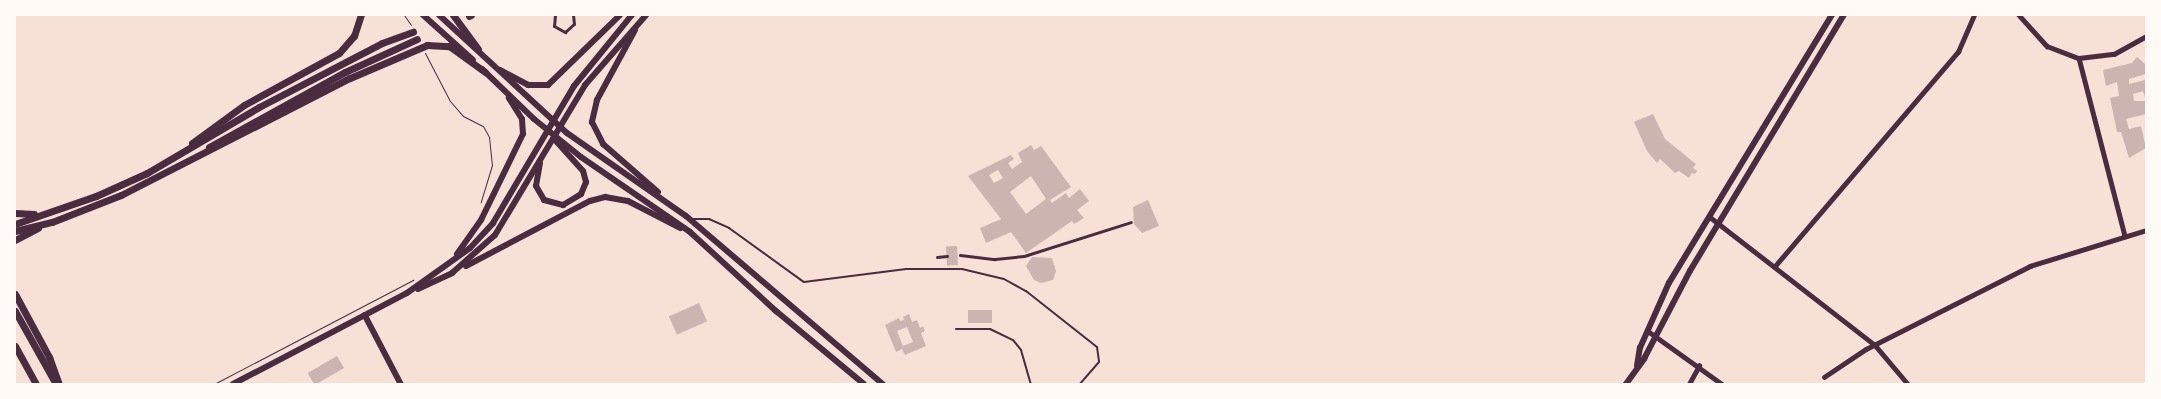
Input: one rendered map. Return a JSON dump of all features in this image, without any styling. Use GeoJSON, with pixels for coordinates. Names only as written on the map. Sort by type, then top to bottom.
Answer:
{"type":"FeatureCollection","features":[{"type":"Feature","properties":{"kind":"highway"},"geometry":{"type":"LineString","coordinates":[[172,159],[239,108],[339,53],[354,36],[361,15]]}},
{"type":"Feature","properties":{"kind":"highway"},"geometry":{"type":"LineString","coordinates":[[453,15],[478,49]]}},
{"type":"Feature","properties":{"kind":"highway"},"geometry":{"type":"LineString","coordinates":[[15,224],[116,187],[172,159],[259,107],[382,44],[413,32]]}},
{"type":"Feature","properties":{"kind":"highway"},"geometry":{"type":"LineString","coordinates":[[186,162],[281,105],[387,51],[417,39]]}},
{"type":"Feature","properties":{"kind":"highway"},"geometry":{"type":"LineString","coordinates":[[15,240],[52,222],[122,195],[350,78],[427,45],[449,46],[485,72]]}},
{"type":"Feature","properties":{"kind":"highway"},"geometry":{"type":"LineString","coordinates":[[15,213],[45,213]]}},
{"type":"Feature","properties":{"kind":"highway"},"geometry":{"type":"LineString","coordinates":[[15,231],[52,222]]}},
{"type":"Feature","properties":{"kind":"highway"},"geometry":{"type":"LineString","coordinates":[[15,294],[49,357],[57,384]]}},
{"type":"Feature","properties":{"kind":"highway"},"geometry":{"type":"LineString","coordinates":[[15,311],[57,384]]}},
{"type":"Feature","properties":{"kind":"highway"},"geometry":{"type":"LineString","coordinates":[[15,346],[36,384]]}},
{"type":"Feature","properties":{"kind":"main road"},"geometry":{"type":"LineString","coordinates":[[422,15],[534,119],[583,171],[585,186],[574,201],[556,205],[538,194],[536,178],[543,151]]}},
{"type":"Feature","properties":{"kind":"main road"},"geometry":{"type":"LineString","coordinates":[[439,15],[576,140],[678,210]]}},
{"type":"Feature","properties":{"kind":"main road"},"geometry":{"type":"LineString","coordinates":[[497,68],[528,86],[548,85],[620,15]]}},
{"type":"Feature","properties":{"kind":"main road"},"geometry":{"type":"LineString","coordinates":[[407,293],[465,252],[488,229],[561,105],[584,71],[632,15]]}},
{"type":"Feature","properties":{"kind":"main road"},"geometry":{"type":"LineString","coordinates":[[452,273],[495,235],[569,110],[600,66],[644,18]]}},
{"type":"Feature","properties":{"kind":"main road"},"geometry":{"type":"LineString","coordinates":[[644,18],[597,100],[593,124],[606,147],[882,384]]}},
{"type":"Feature","properties":{"kind":"main road"},"geometry":{"type":"LineString","coordinates":[[443,267],[474,233],[523,134],[522,119],[506,92]]}},
{"type":"Feature","properties":{"kind":"main road"},"geometry":{"type":"LineString","coordinates":[[534,119],[597,169],[690,232],[776,311],[864,384]]}},
{"type":"Feature","properties":{"kind":"main road"},"geometry":{"type":"LineString","coordinates":[[233,384],[365,314],[452,273],[590,201],[605,197],[628,200],[690,232]]}},
{"type":"Feature","properties":{"kind":"street"},"geometry":{"type":"LineString","coordinates":[[555,15],[554,26],[565,32],[574,24],[573,15]]}},
{"type":"Feature","properties":{"kind":"street"},"geometry":{"type":"LineString","coordinates":[[1626,384],[1636,366],[1640,348],[1669,283],[1832,15]]}},
{"type":"Feature","properties":{"kind":"street"},"geometry":{"type":"LineString","coordinates":[[1636,366],[1644,359],[1718,224],[1844,15]]}},
{"type":"Feature","properties":{"kind":"street"},"geometry":{"type":"LineString","coordinates":[[1775,266],[1958,52],[1974,15]]}},
{"type":"Feature","properties":{"kind":"street"},"geometry":{"type":"LineString","coordinates":[[2019,15],[2047,46],[2079,58],[2114,54],[2146,36]]}},
{"type":"Feature","properties":{"kind":"street"},"geometry":{"type":"LineString","coordinates":[[2079,58],[2125,236]]}},
{"type":"Feature","properties":{"kind":"street"},"geometry":{"type":"LineString","coordinates":[[1710,217],[1875,345],[1908,384]]}},
{"type":"Feature","properties":{"kind":"street"},"geometry":{"type":"LineString","coordinates":[[960,255],[994,259],[1024,256],[1131,222]]}},
{"type":"Feature","properties":{"kind":"street"},"geometry":{"type":"LineString","coordinates":[[1824,377],[1875,345],[2030,266],[2146,230]]}},
{"type":"Feature","properties":{"kind":"street"},"geometry":{"type":"LineString","coordinates":[[936,257],[947,256]]}},
{"type":"Feature","properties":{"kind":"street"},"geometry":{"type":"LineString","coordinates":[[365,314],[401,384]]}},
{"type":"Feature","properties":{"kind":"street"},"geometry":{"type":"LineString","coordinates":[[1648,331],[1722,384]]}},
{"type":"Feature","properties":{"kind":"street"},"geometry":{"type":"LineString","coordinates":[[1688,384],[1699,366]]}},
{"type":"Feature","properties":{"kind":"lane"},"geometry":{"type":"LineString","coordinates":[[690,220],[709,219],[728,228],[804,282],[906,269],[962,269],[1004,278],[1026,291],[1097,347],[1100,362],[1080,384]]}},
{"type":"Feature","properties":{"kind":"lane"},"geometry":{"type":"LineString","coordinates":[[956,329],[990,329],[1013,340],[1021,350],[1031,384]]}},
{"type":"Feature","properties":{"kind":"path"},"geometry":{"type":"LineString","coordinates":[[442,88],[462,116],[483,126],[489,136],[492,168],[479,209]]}},
{"type":"Feature","properties":{"kind":"path"},"geometry":{"type":"LineString","coordinates":[[214,384],[420,276]]}},
{"type":"Feature","properties":{"kind":"building"},"geometry":{"type":"Polygon","coordinates":[[[2137,57],[2146,65],[2146,74],[2129,79],[2129,84],[2145,80],[2146,101],[2146,114],[2126,119],[2129,129],[2141,126],[2146,148],[2129,158],[2121,132],[2117,132],[2110,98],[2119,96],[2117,82],[2106,86],[2103,70],[2132,63],[2137,57]],[[2143,91],[2133,94],[2134,101],[2146,101],[2143,91]]]}},
{"type":"Feature","properties":{"kind":"building"},"geometry":{"type":"Polygon","coordinates":[[[1653,114],[1665,139],[1696,164],[1693,168],[1697,171],[1695,174],[1692,173],[1689,178],[1679,171],[1675,173],[1660,159],[1657,163],[1647,151],[1634,122],[1653,114]]]}},
{"type":"Feature","properties":{"kind":"building"},"geometry":{"type":"Polygon","coordinates":[[[1031,145],[1034,150],[1041,146],[1071,187],[1050,200],[1052,203],[1066,193],[1069,198],[1080,189],[1089,201],[1077,210],[1084,218],[1074,224],[1072,221],[1026,253],[1011,232],[986,243],[980,228],[1001,219],[968,176],[1011,155],[1014,159],[1008,163],[1012,169],[1022,162],[1018,153],[1031,145]],[[998,170],[989,175],[994,183],[1003,178],[998,170]],[[1031,176],[1010,192],[1026,214],[1046,199],[1031,176]]]}},
{"type":"Feature","properties":{"kind":"building"},"geometry":{"type":"Polygon","coordinates":[[[1148,200],[1159,226],[1142,233],[1134,224],[1133,207],[1148,200]]]}},
{"type":"Feature","properties":{"kind":"building"},"geometry":{"type":"Polygon","coordinates":[[[957,246],[958,265],[947,266],[946,247],[957,246]]]}},
{"type":"Feature","properties":{"kind":"building"},"geometry":{"type":"Polygon","coordinates":[[[1032,257],[1052,258],[1056,271],[1053,280],[1041,283],[1034,280],[1026,266],[1032,257]]]}},
{"type":"Feature","properties":{"kind":"building"},"geometry":{"type":"Polygon","coordinates":[[[699,303],[707,321],[677,335],[669,316],[699,303]]]}},
{"type":"Feature","properties":{"kind":"building"},"geometry":{"type":"Polygon","coordinates":[[[968,310],[992,310],[992,323],[968,323],[968,310]]]}},
{"type":"Feature","properties":{"kind":"building"},"geometry":{"type":"Polygon","coordinates":[[[909,314],[912,322],[917,320],[920,328],[923,326],[925,331],[921,333],[926,346],[905,355],[902,349],[896,352],[885,325],[899,318],[900,321],[904,320],[903,317],[909,314]],[[907,327],[897,331],[903,346],[913,342],[907,327]]]}},
{"type":"Feature","properties":{"kind":"building"},"geometry":{"type":"Polygon","coordinates":[[[337,356],[344,368],[317,384],[314,384],[308,373],[337,356]]]}}]}
